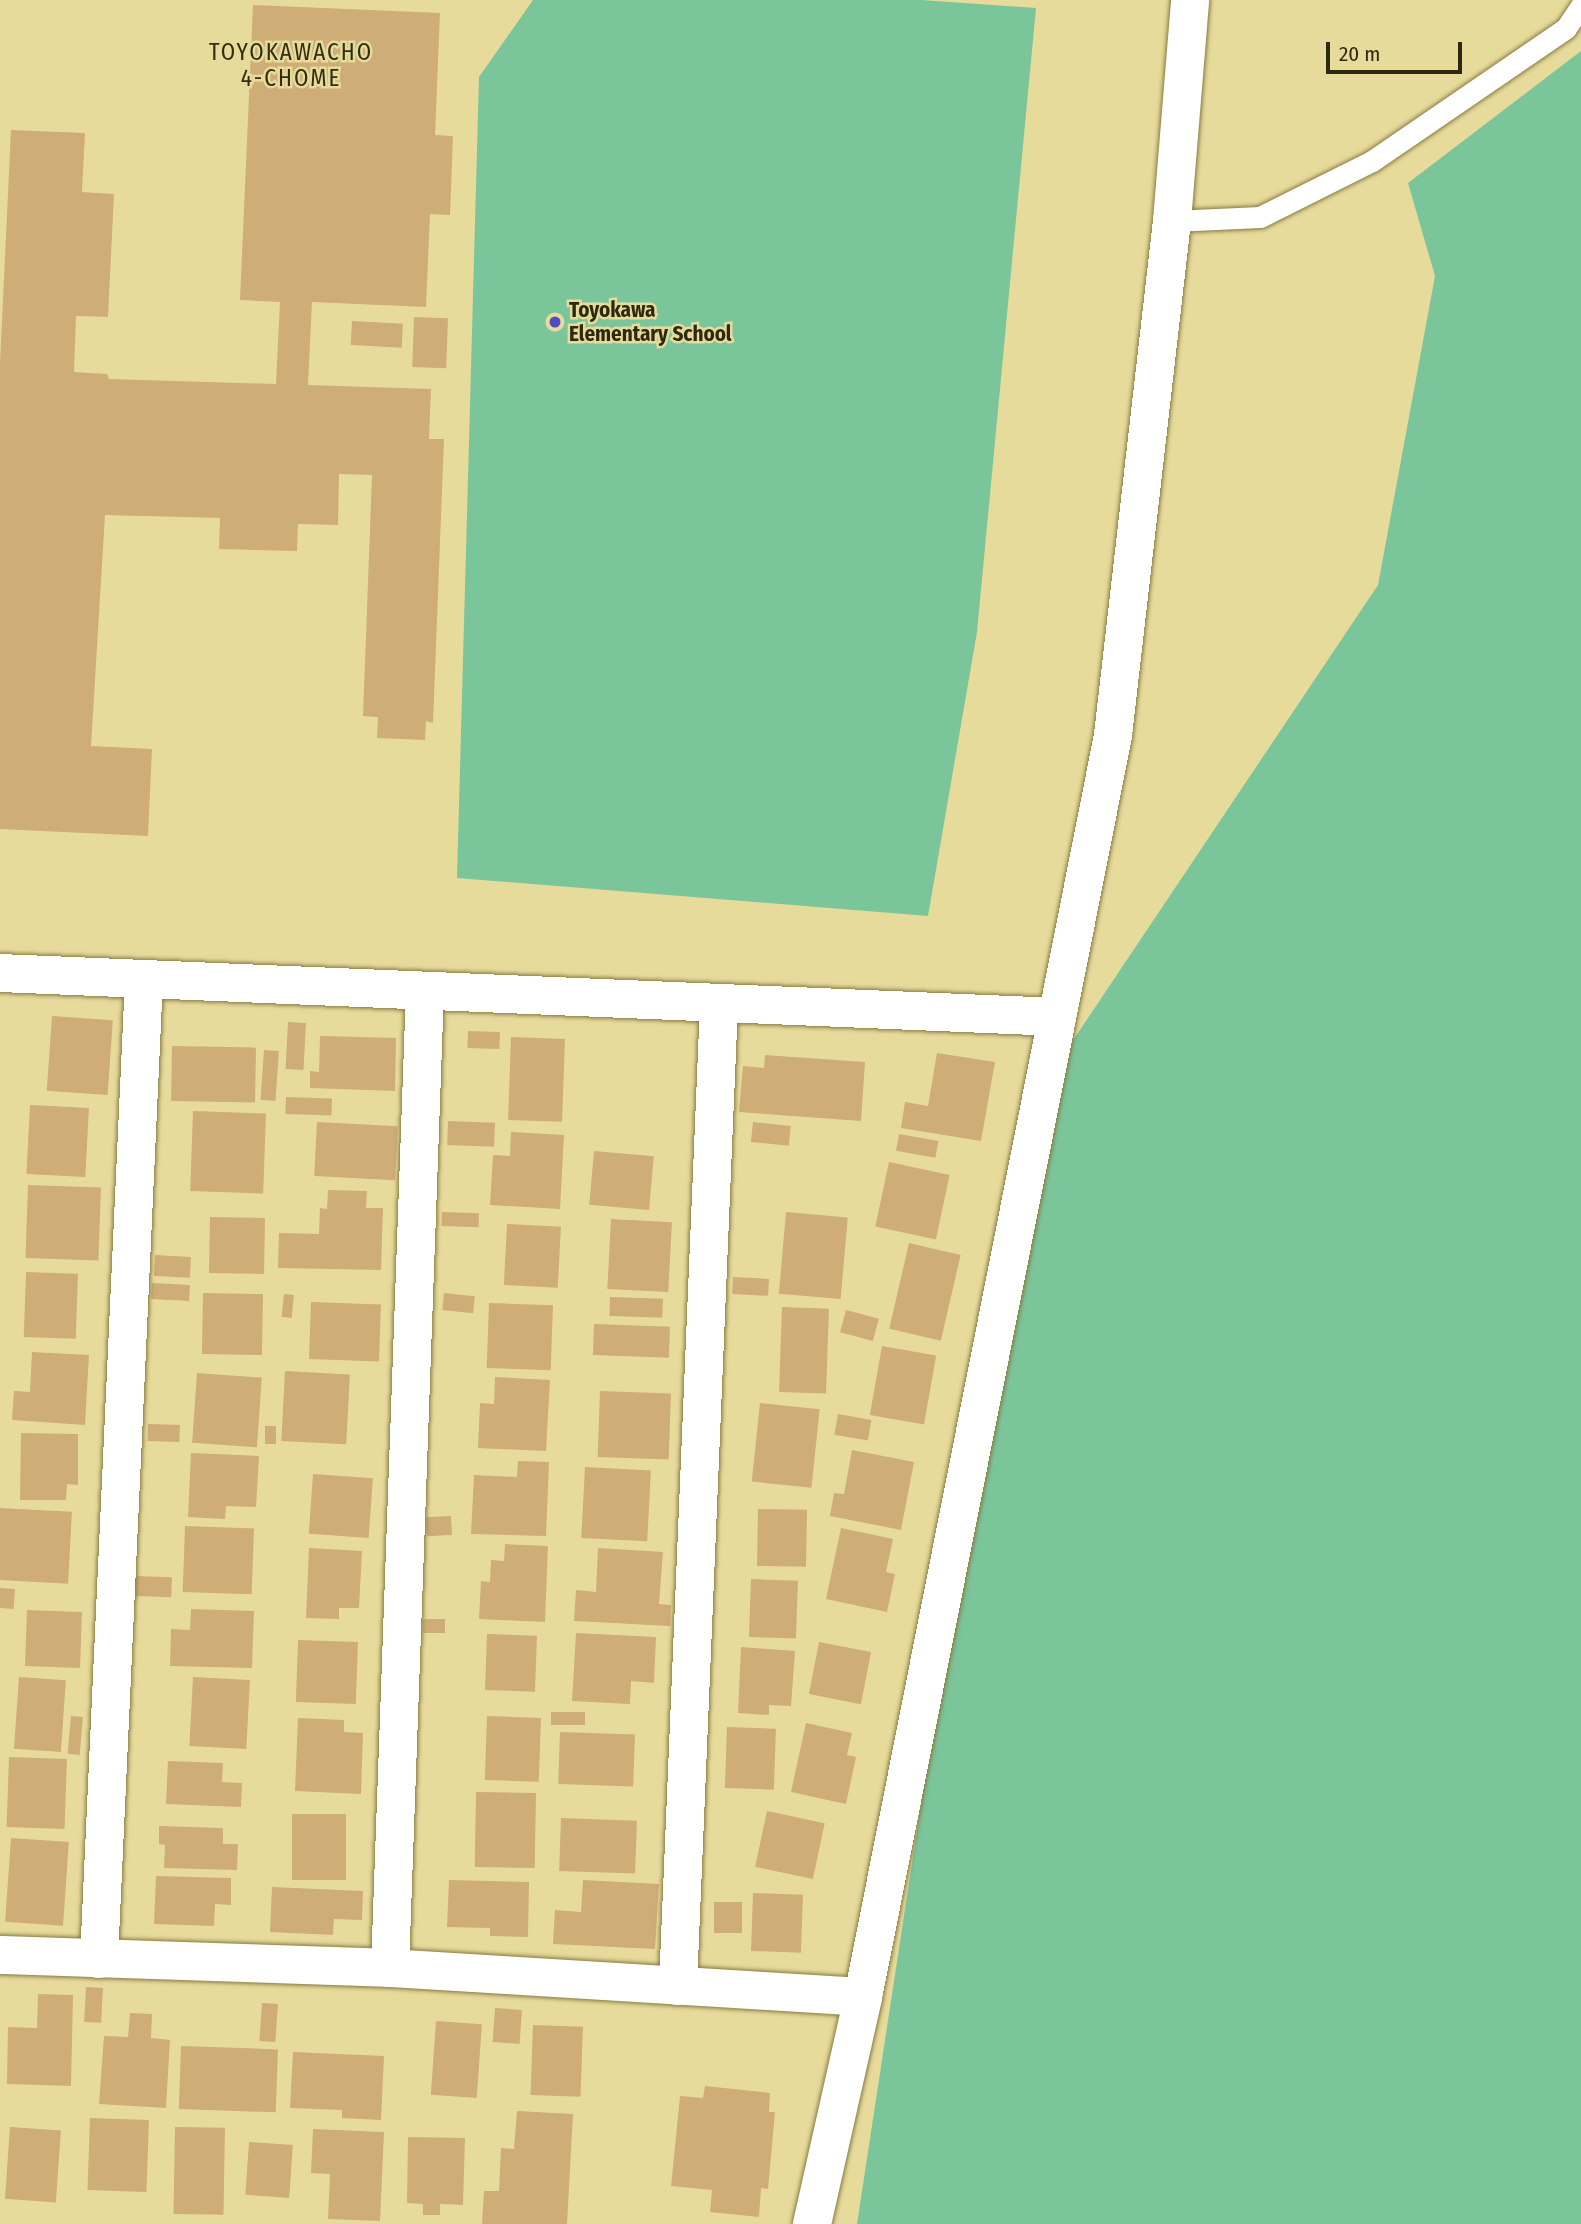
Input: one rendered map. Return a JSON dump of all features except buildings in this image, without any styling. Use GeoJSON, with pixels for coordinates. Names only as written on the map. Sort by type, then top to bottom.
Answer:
{"type":"FeatureCollection","features":[{"type":"Feature","properties":{"kind":"street"},"geometry":{"type":"LineString","coordinates":[[812,2224],[863,1997],[1114,735],[1172,221],[1190,0]]}},
{"type":"Feature","properties":{"kind":"street"},"geometry":{"type":"LineString","coordinates":[[0,973],[1057,1017]]}},
{"type":"Feature","properties":{"kind":"street"},"geometry":{"type":"LineString","coordinates":[[99,1959],[144,979]]}},
{"type":"Feature","properties":{"kind":"street"},"geometry":{"type":"LineString","coordinates":[[390,1968],[425,992]]}},
{"type":"Feature","properties":{"kind":"street"},"geometry":{"type":"LineString","coordinates":[[678,1986],[719,1005]]}},
{"type":"Feature","properties":{"kind":"street"},"geometry":{"type":"LineString","coordinates":[[0,1955],[390,1968],[863,1997]]}},
{"type":"Feature","properties":{"kind":"lane"},"geometry":{"type":"LineString","coordinates":[[1172,221],[1260,217],[1372,162],[1566,28],[1581,6]]}},
{"type":"Feature","properties":{"kind":"green space"},"geometry":{"type":"Polygon","coordinates":[[[533,0],[921,0],[1036,8],[977,632],[928,916],[457,878],[479,77],[533,0]]]}},
{"type":"Feature","properties":{"kind":"green space"},"geometry":{"type":"Polygon","coordinates":[[[1581,51],[1581,2224],[857,2224],[1027,1109],[1378,585],[1435,276],[1408,183],[1581,51]]]}},
{"type":"Feature","properties":{"kind":"place","name":"Toyokawa Elementary School"},"geometry":{"type":"Point","coordinates":[555,322]}},
{"type":"Feature","properties":{"kind":"district","name":"TOYOKAWACHO 4-CHOME"},"geometry":{"type":"Point","coordinates":[291,65]}}]}
